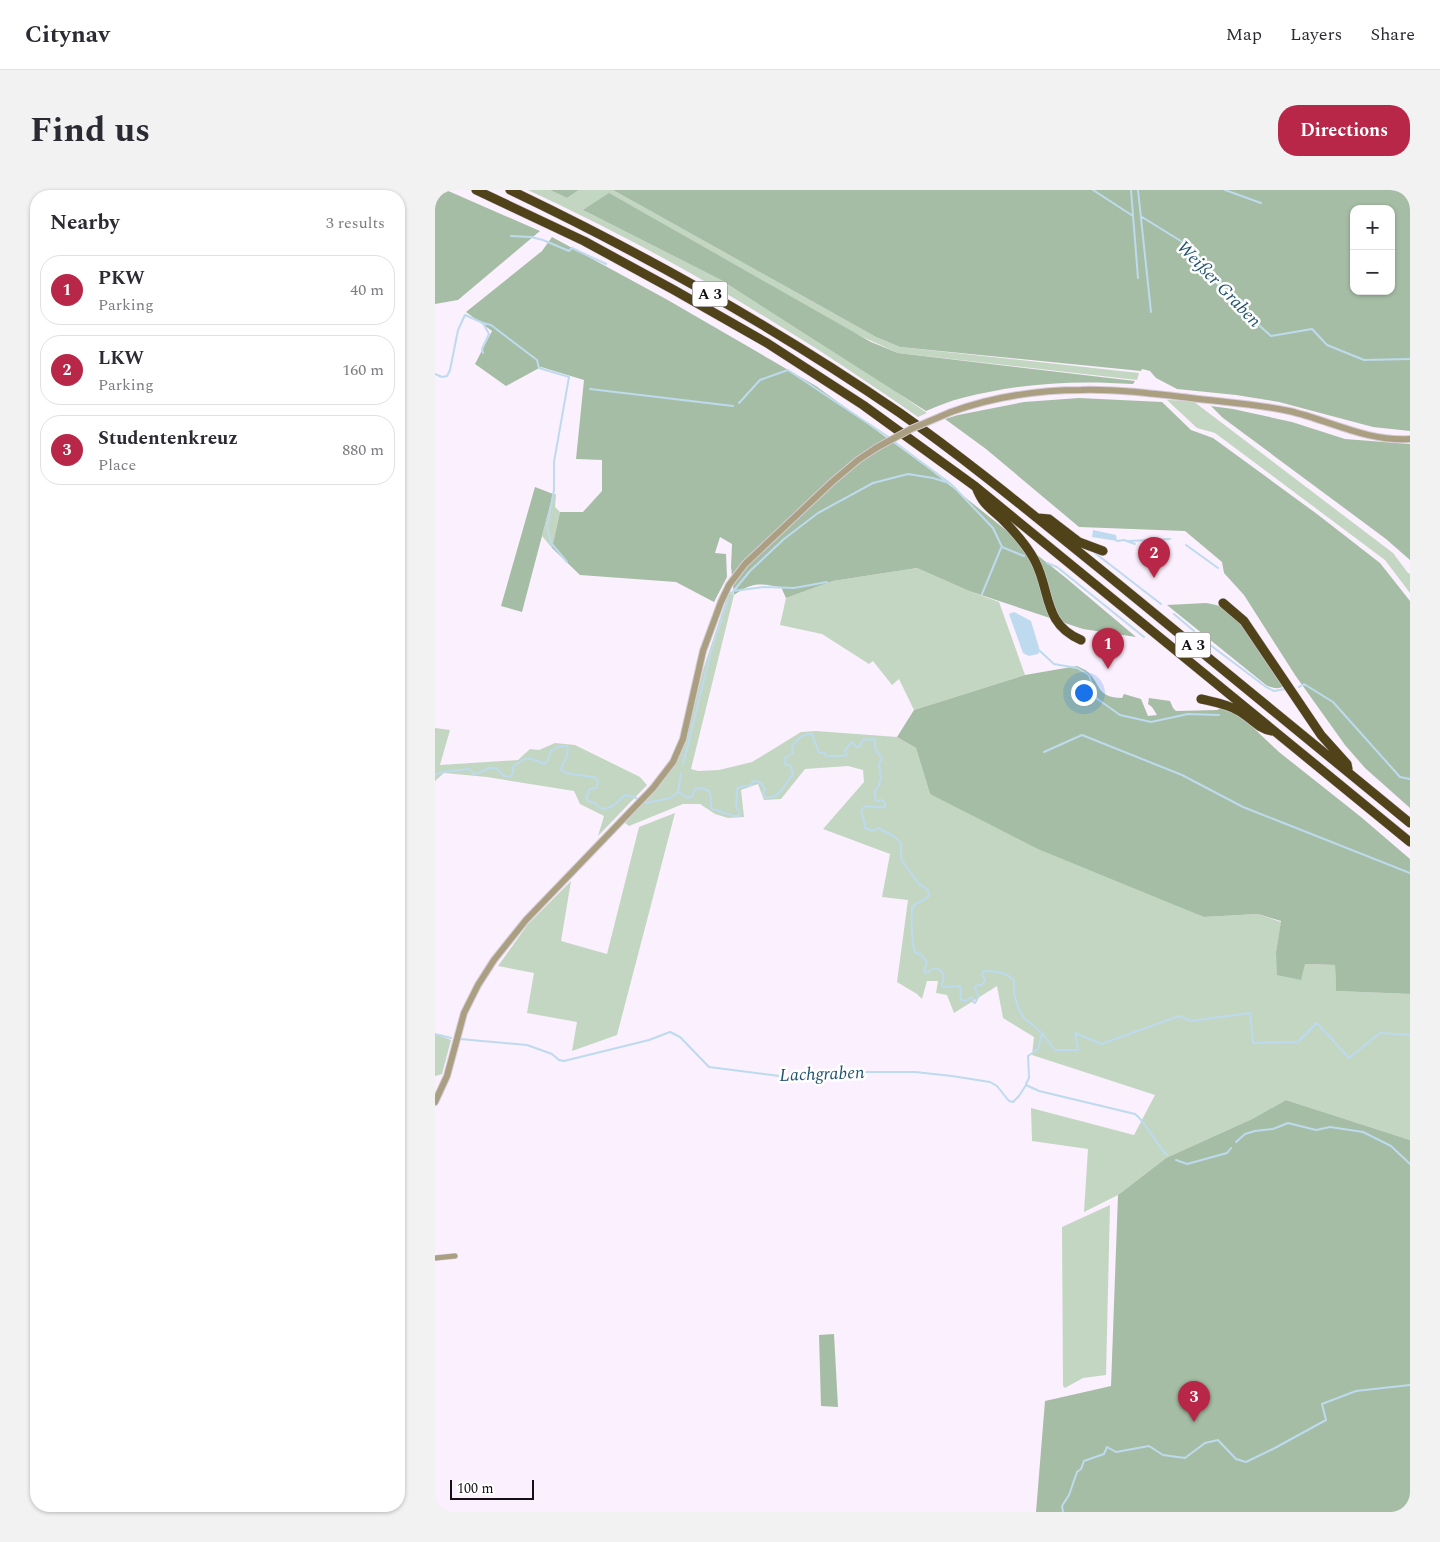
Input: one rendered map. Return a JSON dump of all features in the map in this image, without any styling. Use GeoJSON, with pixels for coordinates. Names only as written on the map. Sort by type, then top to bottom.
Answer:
{"type":"FeatureCollection","features":[{"type":"Feature","properties":{"kind":"highway","name":"A 3"},"geometry":{"type":"LineString","coordinates":[[476,190],[584,241],[674,290],[767,343],[863,405],[976,487],[1410,842]]}},
{"type":"Feature","properties":{"kind":"highway","name":"A 3"},"geometry":{"type":"LineString","coordinates":[[510,190],[594,230],[667,269],[775,332],[901,415],[1037,518],[1410,823]]}},
{"type":"Feature","properties":{"kind":"highway"},"geometry":{"type":"LineString","coordinates":[[976,487],[981,500],[1002,520],[1032,554],[1039,570],[1049,607],[1059,626],[1081,640]]}},
{"type":"Feature","properties":{"kind":"highway"},"geometry":{"type":"LineString","coordinates":[[1037,518],[1049,519],[1079,542],[1103,551]]}},
{"type":"Feature","properties":{"kind":"highway"},"geometry":{"type":"LineString","coordinates":[[1223,603],[1244,621],[1321,735],[1347,764],[1348,771]]}},
{"type":"Feature","properties":{"kind":"highway"},"geometry":{"type":"LineString","coordinates":[[1201,699],[1227,705],[1239,711],[1265,730],[1277,732]]}},
{"type":"Feature","properties":{"kind":"street"},"geometry":{"type":"LineString","coordinates":[[435,1102],[449,1070],[464,1013],[478,985],[494,960],[529,916],[667,772],[680,748],[703,652],[729,585],[745,564],[858,460],[911,429],[976,403],[1017,394],[1050,391],[1083,390],[1147,394],[1254,405],[1290,411],[1367,435],[1410,439]]}},
{"type":"Feature","properties":{"kind":"street"},"geometry":{"type":"LineString","coordinates":[[435,1258],[455,1256]]}},
{"type":"Feature","properties":{"kind":"green space"},"geometry":{"type":"Polygon","coordinates":[[[435,190],[446,190],[540,231],[458,300],[435,304],[435,190]]]}},
{"type":"Feature","properties":{"kind":"green space"},"geometry":{"type":"Polygon","coordinates":[[[528,190],[550,190],[567,198],[579,190],[613,190],[876,337],[900,347],[1139,373],[1137,380],[898,353],[583,210],[721,280],[872,375],[927,413],[918,417],[817,349],[711,285],[639,245],[528,190]]]}},
{"type":"Feature","properties":{"kind":"green space"},"geometry":{"type":"Polygon","coordinates":[[[550,190],[579,190],[567,198],[550,190]]]}},
{"type":"Feature","properties":{"kind":"green space"},"geometry":{"type":"Polygon","coordinates":[[[613,190],[1410,190],[1410,431],[1373,427],[1279,402],[1236,395],[1177,389],[1156,378],[1150,371],[1142,369],[1141,371],[900,347],[876,337],[613,190]]]}},
{"type":"Feature","properties":{"kind":"green space"},"geometry":{"type":"Polygon","coordinates":[[[609,193],[871,342],[898,353],[1135,381],[1133,384],[1089,382],[1005,389],[957,399],[926,411],[721,280],[583,210],[609,193]]]}},
{"type":"Feature","properties":{"kind":"green space"},"geometry":{"type":"Polygon","coordinates":[[[552,237],[666,299],[816,386],[932,471],[1066,578],[1136,637],[1083,629],[969,591],[917,568],[833,581],[786,598],[781,587],[762,585],[747,587],[734,595],[731,567],[732,544],[720,537],[715,553],[726,554],[727,577],[714,602],[676,582],[580,575],[552,548],[560,512],[583,512],[602,491],[602,460],[576,459],[584,380],[541,367],[506,386],[475,364],[492,331],[466,312],[542,251],[552,237]]]}},
{"type":"Feature","properties":{"kind":"green space"},"geometry":{"type":"Polygon","coordinates":[[[1079,398],[1162,402],[1191,430],[1213,438],[1380,563],[1410,601],[1410,808],[1365,768],[1345,745],[1295,675],[1244,595],[1224,573],[1222,562],[1185,531],[1079,527],[986,449],[945,419],[1024,402],[1079,398]]]}},
{"type":"Feature","properties":{"kind":"green space"},"geometry":{"type":"Polygon","coordinates":[[[1167,400],[1193,401],[1393,553],[1410,574],[1410,593],[1385,560],[1215,433],[1197,428],[1167,400]]]}},
{"type":"Feature","properties":{"kind":"green space"},"geometry":{"type":"Polygon","coordinates":[[[1211,406],[1292,422],[1345,439],[1410,444],[1410,560],[1386,539],[1223,418],[1211,406]]]}},
{"type":"Feature","properties":{"kind":"green space"},"geometry":{"type":"Polygon","coordinates":[[[535,487],[553,494],[522,612],[501,606],[535,487]]]}},
{"type":"Feature","properties":{"kind":"green space"},"geometry":{"type":"Polygon","coordinates":[[[553,494],[556,494],[555,507],[560,512],[552,548],[542,536],[553,494]]]}},
{"type":"Feature","properties":{"kind":"green space"},"geometry":{"type":"Polygon","coordinates":[[[917,568],[999,602],[1025,675],[914,710],[899,679],[892,685],[873,661],[869,664],[822,634],[780,625],[786,598],[833,581],[917,568]]]}},
{"type":"Feature","properties":{"kind":"green space"},"geometry":{"type":"Polygon","coordinates":[[[729,591],[734,595],[691,769],[698,771],[719,770],[752,762],[801,732],[816,731],[897,737],[916,748],[930,794],[1204,917],[1258,914],[1281,922],[1276,952],[1305,964],[1335,965],[1336,991],[1410,994],[1410,1140],[1286,1100],[1252,1119],[1166,1158],[1118,1195],[1084,1212],[1088,1149],[1032,1141],[1031,1108],[1134,1135],[1155,1095],[1032,1055],[1034,1037],[1003,1018],[997,986],[954,1013],[947,995],[936,993],[938,981],[927,981],[922,999],[897,982],[908,900],[882,897],[890,854],[823,829],[864,782],[863,770],[848,766],[805,769],[781,799],[764,800],[758,784],[741,790],[744,817],[728,818],[715,814],[700,804],[683,804],[629,826],[625,823],[673,768],[685,744],[703,670],[729,591]]]}},
{"type":"Feature","properties":{"kind":"green space"},"geometry":{"type":"Polygon","coordinates":[[[1206,603],[1225,609],[1240,621],[1284,686],[1275,688],[1266,685],[1167,605],[1206,603]]]}},
{"type":"Feature","properties":{"kind":"green space"},"geometry":{"type":"Polygon","coordinates":[[[1077,666],[1088,672],[1104,693],[1114,697],[1122,698],[1124,694],[1141,699],[1148,716],[1157,715],[1148,704],[1149,698],[1170,701],[1176,711],[1217,710],[1222,708],[1242,717],[1279,752],[1361,817],[1410,859],[1410,994],[1336,991],[1335,965],[1305,964],[1301,980],[1277,975],[1276,952],[1281,921],[1258,914],[1204,917],[1038,849],[930,794],[916,748],[897,737],[914,710],[1025,675],[1077,666]]]}},
{"type":"Feature","properties":{"kind":"green space"},"geometry":{"type":"Polygon","coordinates":[[[435,728],[450,730],[440,765],[518,760],[530,749],[539,750],[555,743],[575,745],[640,777],[647,785],[598,836],[604,816],[580,804],[574,791],[487,777],[444,773],[435,781],[435,728]]]}},
{"type":"Feature","properties":{"kind":"green space"},"geometry":{"type":"Polygon","coordinates":[[[675,813],[617,1035],[572,1051],[577,1022],[527,1013],[534,973],[498,966],[528,924],[571,881],[561,941],[607,954],[639,827],[675,813]]]}},
{"type":"Feature","properties":{"kind":"green space"},"geometry":{"type":"Polygon","coordinates":[[[435,1034],[451,1040],[442,1074],[435,1076],[435,1034]]]}},
{"type":"Feature","properties":{"kind":"green space"},"geometry":{"type":"Polygon","coordinates":[[[1286,1100],[1410,1140],[1410,1512],[1036,1512],[1045,1401],[1111,1386],[1118,1195],[1166,1158],[1252,1119],[1286,1100]]]}},
{"type":"Feature","properties":{"kind":"green space"},"geometry":{"type":"Polygon","coordinates":[[[1110,1205],[1106,1375],[1083,1378],[1065,1388],[1063,1386],[1062,1227],[1110,1205]]]}},
{"type":"Feature","properties":{"kind":"green space"},"geometry":{"type":"Polygon","coordinates":[[[834,1334],[838,1407],[821,1406],[819,1335],[834,1334]]]}},
{"type":"Feature","properties":{"kind":"water"},"geometry":{"type":"Polygon","coordinates":[[[1093,530],[1116,535],[1117,541],[1092,537],[1093,530]]]}},
{"type":"Feature","properties":{"kind":"water"},"geometry":{"type":"Polygon","coordinates":[[[1014,612],[1031,621],[1040,651],[1038,654],[1029,656],[1023,653],[1009,614],[1014,612]]]}},
{"type":"Feature","properties":{"kind":"waterway","name":"Weißer Graben"},"geometry":{"type":"LineString","coordinates":[[1093,190],[1133,216]]}},
{"type":"Feature","properties":{"kind":"waterway"},"geometry":{"type":"LineString","coordinates":[[1131,190],[1138,278]]}},
{"type":"Feature","properties":{"kind":"waterway"},"geometry":{"type":"LineString","coordinates":[[1138,190],[1151,312]]}},
{"type":"Feature","properties":{"kind":"waterway"},"geometry":{"type":"LineString","coordinates":[[1225,190],[1261,203]]}},
{"type":"Feature","properties":{"kind":"waterway","name":"Weißer Graben"},"geometry":{"type":"LineString","coordinates":[[1142,217],[1184,243],[1232,301],[1271,336],[1312,329],[1327,345],[1364,360],[1410,359]]}},
{"type":"Feature","properties":{"kind":"waterway"},"geometry":{"type":"LineString","coordinates":[[511,236],[543,240],[569,251],[572,248],[606,264]]}},
{"type":"Feature","properties":{"kind":"waterway"},"geometry":{"type":"LineString","coordinates":[[435,374],[442,377],[447,376],[450,370],[458,330],[465,315],[483,323],[489,334],[482,349],[483,353]]}},
{"type":"Feature","properties":{"kind":"waterway"},"geometry":{"type":"LineString","coordinates":[[483,323],[491,325],[537,360],[539,368],[569,377],[554,462],[554,490],[547,527],[551,543],[567,562]]}},
{"type":"Feature","properties":{"kind":"waterway"},"geometry":{"type":"LineString","coordinates":[[739,403],[760,380],[788,370],[890,438]]}},
{"type":"Feature","properties":{"kind":"waterway"},"geometry":{"type":"LineString","coordinates":[[590,389],[733,406]]}},
{"type":"Feature","properties":{"kind":"waterway"},"geometry":{"type":"LineString","coordinates":[[893,441],[951,484],[993,528],[1002,547],[1024,556]]}},
{"type":"Feature","properties":{"kind":"waterway"},"geometry":{"type":"LineString","coordinates":[[731,594],[750,571],[784,539],[818,513],[873,483],[908,474],[949,483]]}},
{"type":"Feature","properties":{"kind":"waterway"},"geometry":{"type":"LineString","coordinates":[[1129,541],[1170,539]]}},
{"type":"Feature","properties":{"kind":"waterway"},"geometry":{"type":"LineString","coordinates":[[1117,541],[1124,540],[1135,544]]}},
{"type":"Feature","properties":{"kind":"waterway"},"geometry":{"type":"LineString","coordinates":[[1186,545],[1218,568]]}},
{"type":"Feature","properties":{"kind":"waterway"},"geometry":{"type":"LineString","coordinates":[[982,594],[1001,548]]}},
{"type":"Feature","properties":{"kind":"waterway"},"geometry":{"type":"LineString","coordinates":[[1095,553],[1161,604]]}},
{"type":"Feature","properties":{"kind":"waterway"},"geometry":{"type":"LineString","coordinates":[[1047,563],[1057,567],[1144,637]]}},
{"type":"Feature","properties":{"kind":"waterway"},"geometry":{"type":"LineString","coordinates":[[733,591],[764,587],[794,588],[827,582]]}},
{"type":"Feature","properties":{"kind":"waterway"},"geometry":{"type":"LineString","coordinates":[[683,765],[711,651],[728,599]]}},
{"type":"Feature","properties":{"kind":"waterway"},"geometry":{"type":"LineString","coordinates":[[1174,614],[1194,631]]}},
{"type":"Feature","properties":{"kind":"waterway"},"geometry":{"type":"LineString","coordinates":[[1205,641],[1266,687],[1274,691],[1285,689]]}},
{"type":"Feature","properties":{"kind":"waterway"},"geometry":{"type":"LineString","coordinates":[[1040,651],[1054,664],[1077,668],[1089,675],[1096,698],[1120,715],[1151,722],[1188,714],[1219,715]]}},
{"type":"Feature","properties":{"kind":"waterway"},"geometry":{"type":"LineString","coordinates":[[1299,687],[1304,684],[1333,702],[1400,777],[1410,779]]}},
{"type":"Feature","properties":{"kind":"waterway"},"geometry":{"type":"LineString","coordinates":[[643,802],[670,798],[678,792],[688,798],[692,796],[695,789],[701,788],[709,791],[712,809],[739,816],[740,812],[736,807],[737,789],[751,785],[755,781],[761,783],[764,787],[763,793],[765,797],[770,798],[778,794],[793,775],[791,766],[785,762],[786,757],[793,753],[792,746],[803,736],[812,734],[819,753],[824,753],[826,756],[844,756],[847,754],[845,750],[852,742],[856,747],[859,747],[863,740],[874,739],[876,750],[882,758],[879,764],[880,781],[875,791],[875,798],[877,801],[882,800],[885,803],[885,807],[864,807],[861,812],[865,828],[873,831],[878,828],[895,837],[901,843],[901,859],[918,883],[928,890],[929,896],[912,907],[913,947],[915,952],[921,955],[927,962],[924,972],[926,973],[935,968],[944,975],[942,986],[960,986],[961,1000],[966,1001],[973,998],[975,1003],[979,996],[975,987],[982,985],[985,980],[982,974],[984,971],[1000,972],[1007,975],[1014,980],[1014,994],[1019,1010],[1024,1018],[1042,1033],[1055,1050],[1078,1050],[1075,1033],[1101,1044],[1179,1016],[1191,1021],[1250,1013],[1253,1043],[1298,1042],[1317,1023],[1349,1058],[1380,1033],[1410,1035]]}},
{"type":"Feature","properties":{"kind":"waterway"},"geometry":{"type":"LineString","coordinates":[[1044,752],[1082,735],[1182,775],[1243,807],[1410,873]]}},
{"type":"Feature","properties":{"kind":"waterway"},"geometry":{"type":"LineString","coordinates":[[435,775],[442,772],[469,769],[474,774],[477,774],[489,768],[495,768],[504,776],[510,777],[513,773],[513,767],[524,759],[531,759],[544,764],[547,762],[551,751],[558,747],[566,746],[568,748],[566,759],[561,770],[569,774],[596,778],[598,783],[596,788],[590,789],[586,797],[588,801],[595,803],[601,809],[605,809],[617,803],[625,795],[638,799]]}},
{"type":"Feature","properties":{"kind":"waterway"},"geometry":{"type":"LineString","coordinates":[[678,792],[681,773]]}},
{"type":"Feature","properties":{"kind":"waterway","name":"Lachgraben"},"geometry":{"type":"LineString","coordinates":[[460,1039],[527,1045],[552,1054],[559,1060],[564,1061],[649,1040],[670,1032],[680,1037],[709,1067],[795,1078],[867,1072],[915,1072],[952,1076],[990,1082],[997,1086],[1009,1101],[1013,1102],[1026,1085],[1039,1091],[1135,1114],[1167,1155]]}},
{"type":"Feature","properties":{"kind":"waterway"},"geometry":{"type":"LineString","coordinates":[[1026,1084],[1029,1078],[1028,1056],[1038,1049],[1042,1033]]}},
{"type":"Feature","properties":{"kind":"waterway","name":"Lachgraben"},"geometry":{"type":"LineString","coordinates":[[435,1034],[451,1038]]}},
{"type":"Feature","properties":{"kind":"waterway","name":"Lachgraben"},"geometry":{"type":"LineString","coordinates":[[1236,1142],[1245,1134],[1273,1129],[1288,1123],[1316,1130],[1330,1127],[1363,1132],[1391,1146],[1410,1164]]}},
{"type":"Feature","properties":{"kind":"waterway","name":"Lachgraben"},"geometry":{"type":"LineString","coordinates":[[1176,1160],[1187,1164],[1227,1153],[1231,1148]]}},
{"type":"Feature","properties":{"kind":"waterway"},"geometry":{"type":"LineString","coordinates":[[1063,1512],[1062,1506],[1084,1461],[1104,1454],[1107,1447],[1116,1452],[1149,1446],[1163,1455],[1185,1458],[1205,1443],[1218,1440],[1236,1459],[1246,1462],[1326,1420],[1322,1404],[1356,1391],[1410,1385]]}},
{"type":"Feature","properties":{"kind":"place","name":"LKW"},"geometry":{"type":"Point","coordinates":[1154,578]}},
{"type":"Feature","properties":{"kind":"place","name":"PKW"},"geometry":{"type":"Point","coordinates":[1108,669]}},
{"type":"Feature","properties":{"kind":"place","name":"Studentenkreuz"},"geometry":{"type":"Point","coordinates":[1194,1422]}}]}
